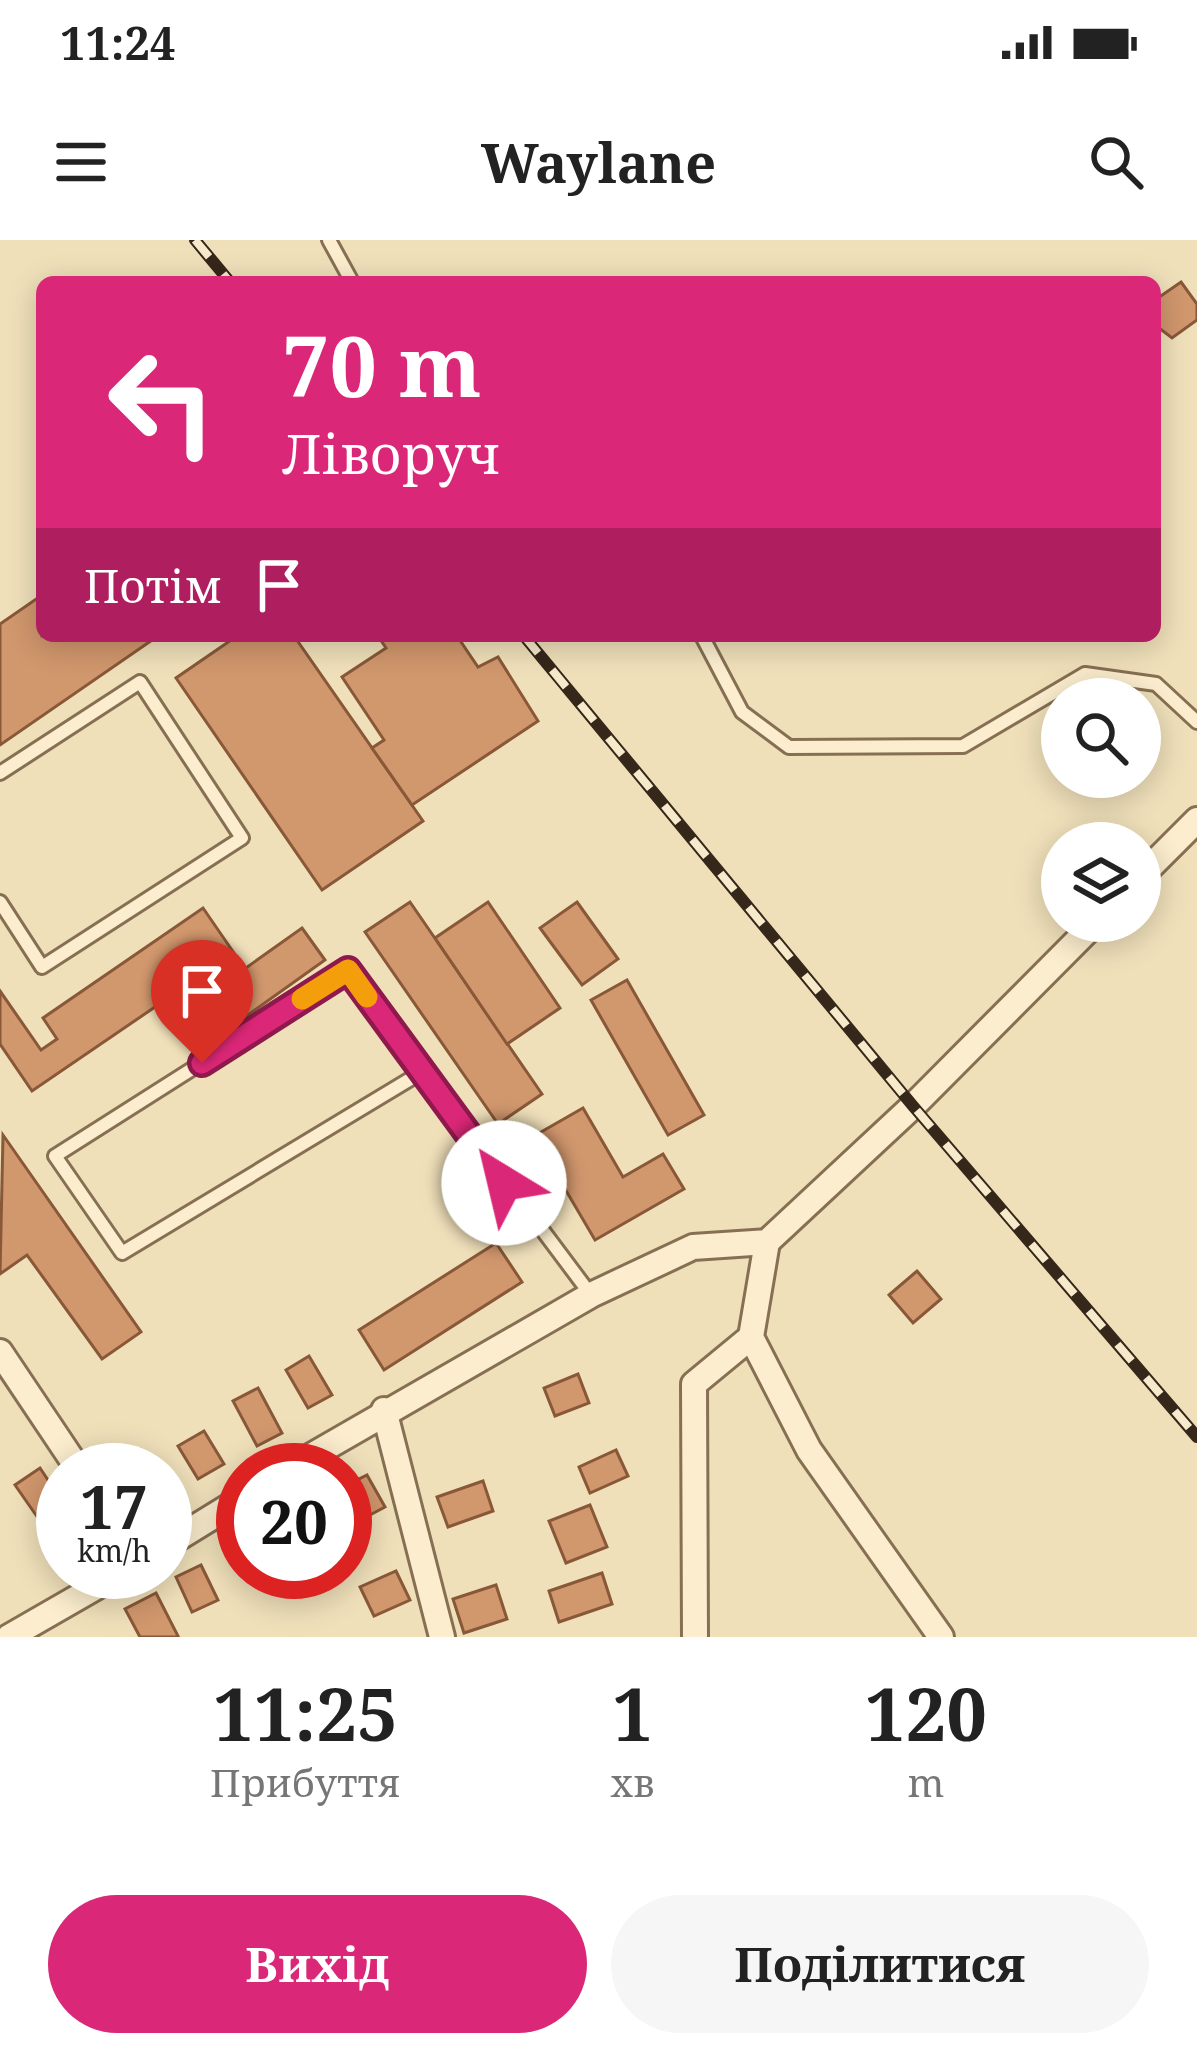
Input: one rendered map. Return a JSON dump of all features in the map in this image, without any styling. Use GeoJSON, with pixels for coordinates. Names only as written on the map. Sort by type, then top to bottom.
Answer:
{"type":"FeatureCollection","features":[{"type":"Feature","properties":{"kind":"street"},"geometry":{"type":"LineString","coordinates":[[1161,857],[1197,820]]}},
{"type":"Feature","properties":{"kind":"street"},"geometry":{"type":"LineString","coordinates":[[331,1443],[590,1295],[693,1247],[766,1242],[835,1181],[1076,942]]}},
{"type":"Feature","properties":{"kind":"street"},"geometry":{"type":"LineString","coordinates":[[766,1242],[751,1337],[809,1450],[941,1637]]}},
{"type":"Feature","properties":{"kind":"street"},"geometry":{"type":"LineString","coordinates":[[695,1637],[694,1384],[751,1337]]}},
{"type":"Feature","properties":{"kind":"street"},"geometry":{"type":"LineString","coordinates":[[0,1352],[61,1443]]}},
{"type":"Feature","properties":{"kind":"street"},"geometry":{"type":"LineString","coordinates":[[384,1410],[442,1637]]}},
{"type":"Feature","properties":{"kind":"street"},"geometry":{"type":"LineString","coordinates":[[9,1637],[75,1599]]}},
{"type":"Feature","properties":{"kind":"lane"},"geometry":{"type":"LineString","coordinates":[[329,240],[349,276]]}},
{"type":"Feature","properties":{"kind":"lane"},"geometry":{"type":"LineString","coordinates":[[705,642],[742,712],[789,747],[963,746],[1084,674],[1156,684],[1197,722]]}},
{"type":"Feature","properties":{"kind":"lane"},"geometry":{"type":"LineString","coordinates":[[0,772],[140,682],[242,838],[42,967],[0,902]]}},
{"type":"Feature","properties":{"kind":"lane"},"geometry":{"type":"LineString","coordinates":[[422,1072],[122,1253],[55,1156],[348,970],[590,1295]]}},
{"type":"Feature","properties":{"kind":"building"},"geometry":{"type":"Polygon","coordinates":[[[1181,282],[1197,304],[1197,320],[1172,338],[1161,330],[1161,296],[1181,282]]]}},
{"type":"Feature","properties":{"kind":"building"},"geometry":{"type":"Polygon","coordinates":[[[36,599],[36,642],[149,642],[0,745],[0,624],[36,599]]]}},
{"type":"Feature","properties":{"kind":"building"},"geometry":{"type":"Polygon","coordinates":[[[228,642],[298,642],[423,821],[322,890],[176,678],[228,642]]]}},
{"type":"Feature","properties":{"kind":"building"},"geometry":{"type":"Polygon","coordinates":[[[382,642],[461,642],[478,667],[498,657],[538,721],[412,805],[372,748],[384,740],[342,677],[386,648],[382,642]]]}},
{"type":"Feature","properties":{"kind":"building"},"geometry":{"type":"Polygon","coordinates":[[[410,902],[542,1094],[498,1124],[365,932],[410,902]]]}},
{"type":"Feature","properties":{"kind":"building"},"geometry":{"type":"Polygon","coordinates":[[[488,902],[560,1008],[507,1044],[435,938],[488,902]]]}},
{"type":"Feature","properties":{"kind":"building"},"geometry":{"type":"Polygon","coordinates":[[[577,902],[618,959],[582,985],[540,928],[577,902]]]}},
{"type":"Feature","properties":{"kind":"building"},"geometry":{"type":"Polygon","coordinates":[[[203,908],[234,953],[32,1091],[0,1044],[0,991],[41,1050],[57,1039],[43,1018],[203,908]]]}},
{"type":"Feature","properties":{"kind":"building"},"geometry":{"type":"Polygon","coordinates":[[[302,928],[325,960],[245,1017],[222,985],[302,928]]]}},
{"type":"Feature","properties":{"kind":"building"},"geometry":{"type":"Polygon","coordinates":[[[627,980],[704,1115],[668,1135],[591,1000],[627,980]]]}},
{"type":"Feature","properties":{"kind":"building"},"geometry":{"type":"Polygon","coordinates":[[[583,1108],[623,1177],[663,1154],[684,1189],[595,1240],[534,1136],[583,1108]]]}},
{"type":"Feature","properties":{"kind":"building"},"geometry":{"type":"Polygon","coordinates":[[[3,1135],[141,1332],[102,1359],[27,1255],[0,1274],[3,1135]]]}},
{"type":"Feature","properties":{"kind":"building"},"geometry":{"type":"Polygon","coordinates":[[[496,1243],[522,1282],[384,1370],[359,1330],[496,1243]]]}},
{"type":"Feature","properties":{"kind":"building"},"geometry":{"type":"Polygon","coordinates":[[[917,1271],[941,1299],[913,1323],[889,1295],[917,1271]]]}},
{"type":"Feature","properties":{"kind":"building"},"geometry":{"type":"Polygon","coordinates":[[[309,1356],[332,1395],[308,1408],[286,1370],[309,1356]]]}},
{"type":"Feature","properties":{"kind":"building"},"geometry":{"type":"Polygon","coordinates":[[[578,1374],[589,1403],[555,1416],[544,1388],[578,1374]]]}},
{"type":"Feature","properties":{"kind":"building"},"geometry":{"type":"Polygon","coordinates":[[[258,1388],[282,1433],[255,1443],[233,1401],[258,1388]]]}},
{"type":"Feature","properties":{"kind":"building"},"geometry":{"type":"Polygon","coordinates":[[[204,1431],[216,1451],[216,1469],[198,1479],[192,1469],[192,1443],[183,1443],[204,1431]]]}},
{"type":"Feature","properties":{"kind":"building"},"geometry":{"type":"Polygon","coordinates":[[[616,1450],[628,1476],[590,1493],[579,1467],[616,1450]]]}},
{"type":"Feature","properties":{"kind":"building"},"geometry":{"type":"Polygon","coordinates":[[[36,1471],[36,1515],[15,1485],[36,1471]]]}},
{"type":"Feature","properties":{"kind":"building"},"geometry":{"type":"Polygon","coordinates":[[[483,1481],[493,1511],[448,1527],[437,1497],[483,1481]]]}},
{"type":"Feature","properties":{"kind":"building"},"geometry":{"type":"Polygon","coordinates":[[[372,1484],[385,1507],[372,1514],[372,1484]]]}},
{"type":"Feature","properties":{"kind":"building"},"geometry":{"type":"Polygon","coordinates":[[[590,1505],[607,1547],[566,1563],[549,1521],[590,1505]]]}},
{"type":"Feature","properties":{"kind":"building"},"geometry":{"type":"Polygon","coordinates":[[[201,1565],[218,1600],[192,1612],[186,1599],[192,1599],[192,1569],[201,1565]]]}},
{"type":"Feature","properties":{"kind":"building"},"geometry":{"type":"Polygon","coordinates":[[[396,1571],[410,1600],[374,1616],[366,1599],[372,1599],[372,1582],[396,1571]]]}},
{"type":"Feature","properties":{"kind":"building"},"geometry":{"type":"Polygon","coordinates":[[[602,1573],[612,1604],[559,1622],[549,1591],[602,1573]]]}},
{"type":"Feature","properties":{"kind":"building"},"geometry":{"type":"Polygon","coordinates":[[[496,1585],[507,1619],[464,1633],[453,1599],[496,1585]]]}},
{"type":"Feature","properties":{"kind":"building"},"geometry":{"type":"Polygon","coordinates":[[[144,1599],[159,1599],[178,1636],[140,1637],[125,1609],[144,1599]]]}},
{"type":"Feature","properties":{"kind":"railway"},"geometry":{"type":"LineString","coordinates":[[195,240],[225,276]]}},
{"type":"Feature","properties":{"kind":"railway"},"geometry":{"type":"LineString","coordinates":[[529,642],[913,1106],[1197,1437]]}},
{"type":"Feature","properties":{"kind":"slow traffic"},"geometry":{"type":"LineString","coordinates":[[302,999],[348,970],[367,997]]}},
{"type":"Feature","properties":{"kind":"route"},"geometry":{"type":"LineString","coordinates":[[202,1063],[348,970],[504,1183]]}}]}
